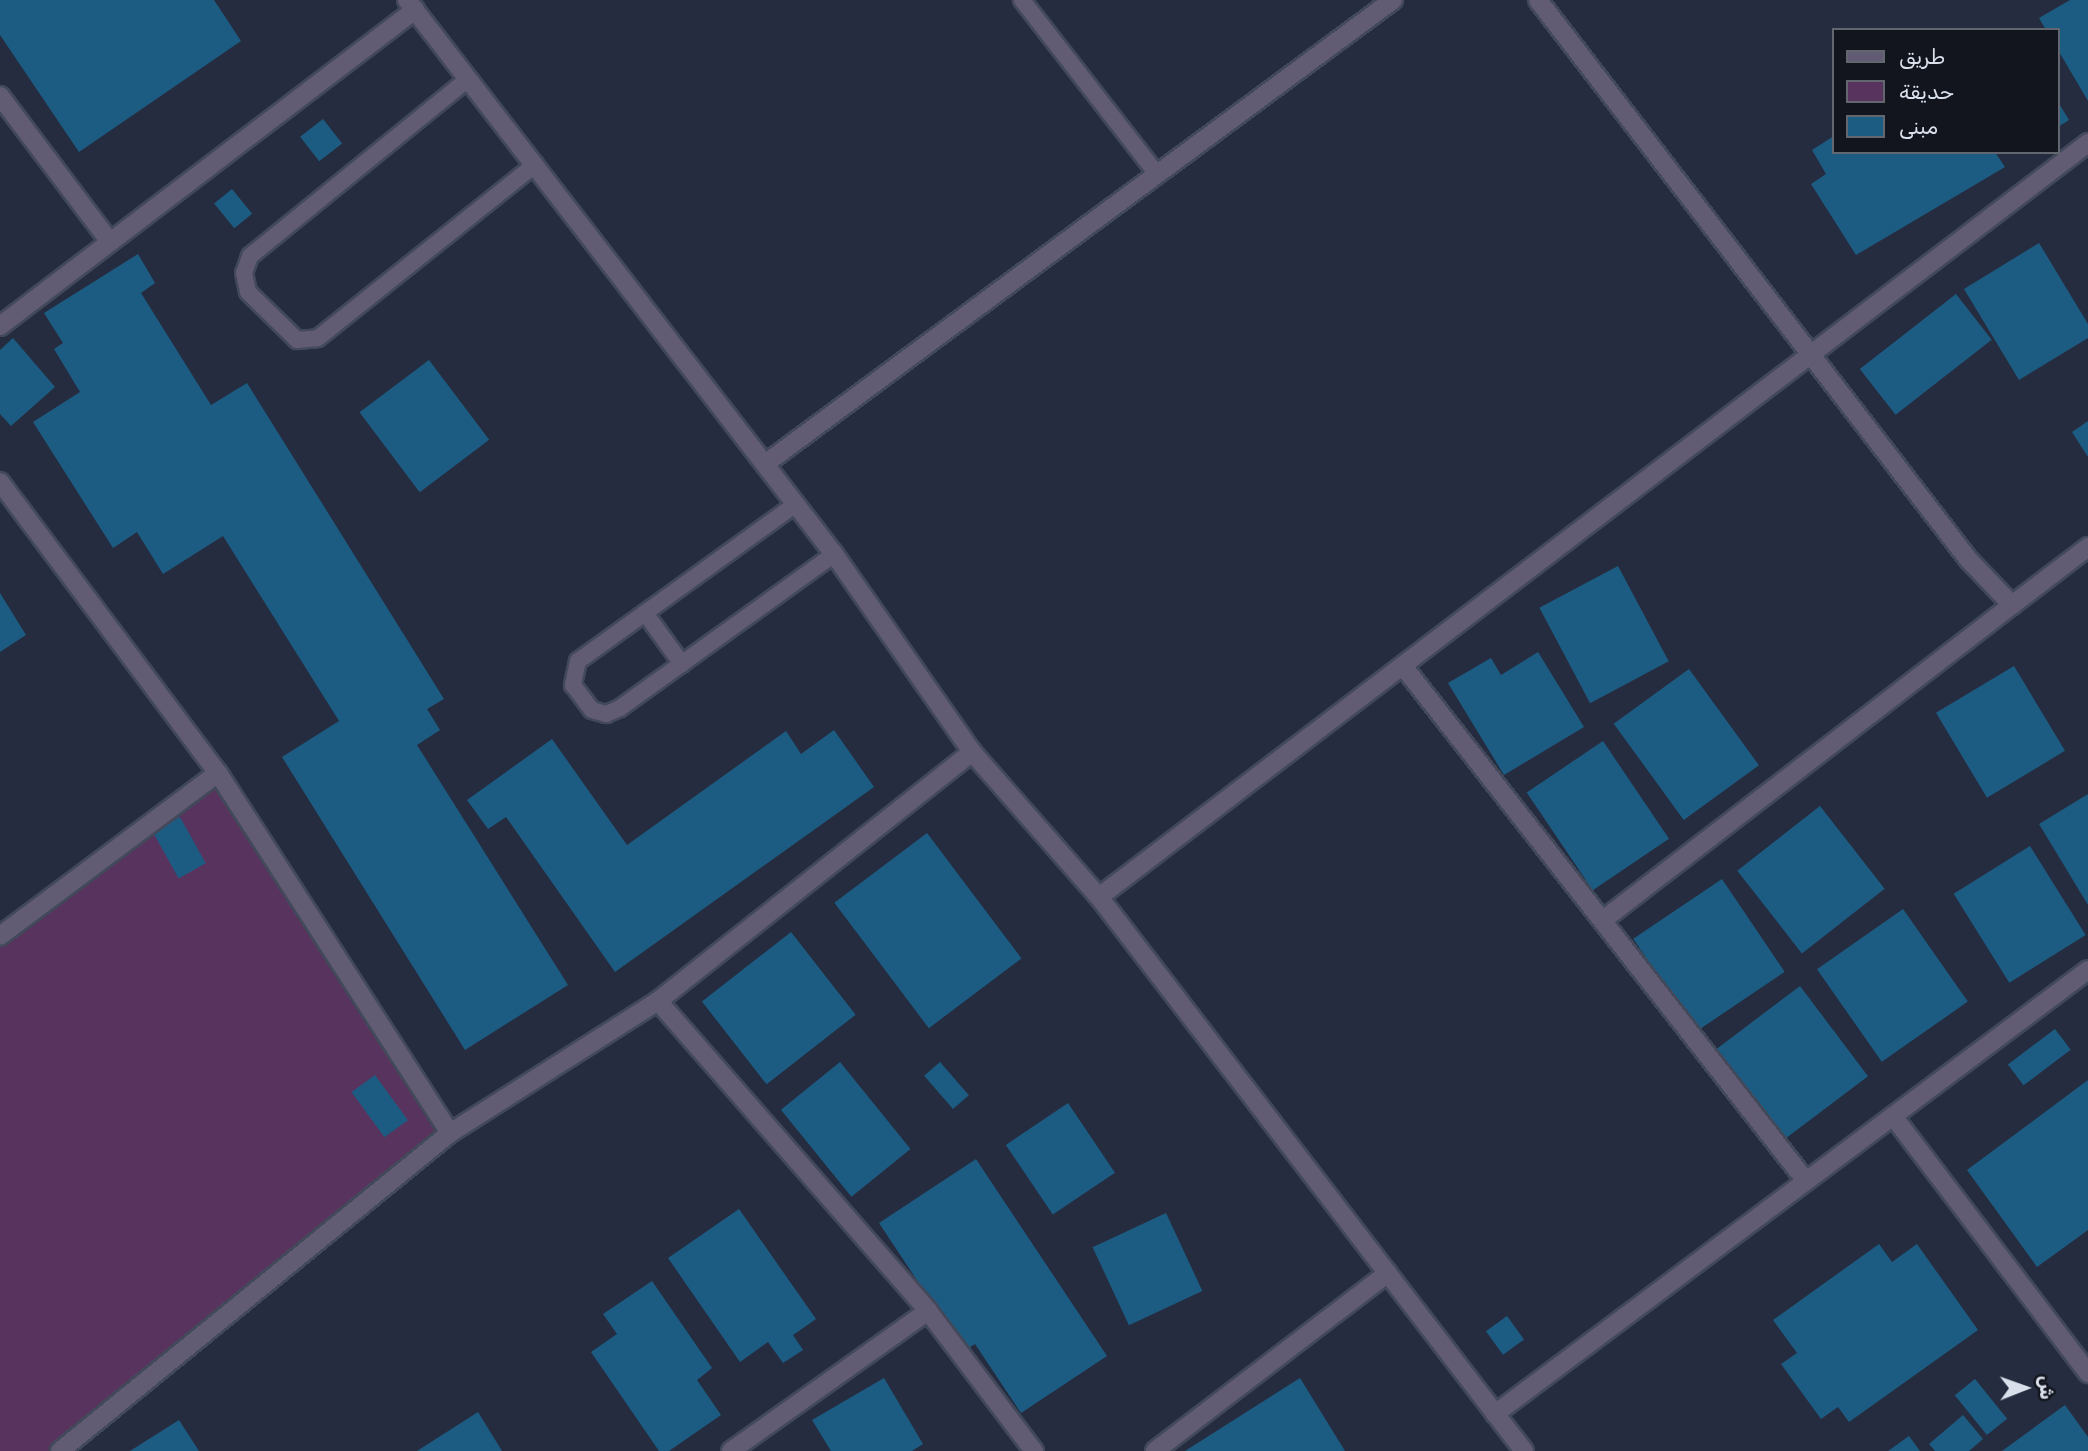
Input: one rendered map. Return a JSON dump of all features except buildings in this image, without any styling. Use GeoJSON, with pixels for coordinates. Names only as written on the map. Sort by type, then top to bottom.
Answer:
{"type":"FeatureCollection","features":[{"type":"Feature","properties":{"kind":"street"},"geometry":{"type":"LineString","coordinates":[[765,464],[1393,0]]}},
{"type":"Feature","properties":{"kind":"street"},"geometry":{"type":"LineString","coordinates":[[1538,0],[1968,559],[2012,605]]}},
{"type":"Feature","properties":{"kind":"street"},"geometry":{"type":"LineString","coordinates":[[0,326],[411,5],[834,554],[972,752],[1099,897],[1524,1451]]}},
{"type":"Feature","properties":{"kind":"street"},"geometry":{"type":"LineString","coordinates":[[0,96],[110,242]]}},
{"type":"Feature","properties":{"kind":"street"},"geometry":{"type":"LineString","coordinates":[[1099,897],[2088,143]]}},
{"type":"Feature","properties":{"kind":"street"},"geometry":{"type":"LineString","coordinates":[[0,482],[218,773],[450,1133]]}},
{"type":"Feature","properties":{"kind":"street"},"geometry":{"type":"LineString","coordinates":[[1603,920],[2088,547]]}},
{"type":"Feature","properties":{"kind":"street"},"geometry":{"type":"LineString","coordinates":[[1403,666],[1806,1181]]}},
{"type":"Feature","properties":{"kind":"street"},"geometry":{"type":"LineString","coordinates":[[60,1451],[450,1133],[658,1002],[972,752]]}},
{"type":"Feature","properties":{"kind":"street"},"geometry":{"type":"LineString","coordinates":[[0,936],[218,773]]}},
{"type":"Feature","properties":{"kind":"street"},"geometry":{"type":"LineString","coordinates":[[1495,1414],[2088,970]]}},
{"type":"Feature","properties":{"kind":"street"},"geometry":{"type":"LineString","coordinates":[[658,1002],[929,1311],[1034,1451]]}},
{"type":"Feature","properties":{"kind":"street"},"geometry":{"type":"LineString","coordinates":[[1893,1116],[2088,1373]]}},
{"type":"Feature","properties":{"kind":"street"},"geometry":{"type":"LineString","coordinates":[[1155,1451],[1388,1273]]}},
{"type":"Feature","properties":{"kind":"street"},"geometry":{"type":"LineString","coordinates":[[731,1451],[929,1311]]}},
{"type":"Feature","properties":{"kind":"lane"},"geometry":{"type":"LineString","coordinates":[[1022,0],[1157,174]]}},
{"type":"Feature","properties":{"kind":"lane"},"geometry":{"type":"LineString","coordinates":[[468,79],[250,256],[244,273],[248,292],[297,340],[318,338],[535,164]]}},
{"type":"Feature","properties":{"kind":"lane"},"geometry":{"type":"LineString","coordinates":[[796,504],[578,661],[573,685],[592,710],[607,714],[682,664],[834,554]]}},
{"type":"Feature","properties":{"kind":"lane"},"geometry":{"type":"LineString","coordinates":[[645,613],[682,664]]}},
{"type":"Feature","properties":{"kind":"green space"},"geometry":{"type":"Polygon","coordinates":[[[222,778],[450,1133],[60,1451],[0,1451],[0,937],[222,778]]]}}]}
